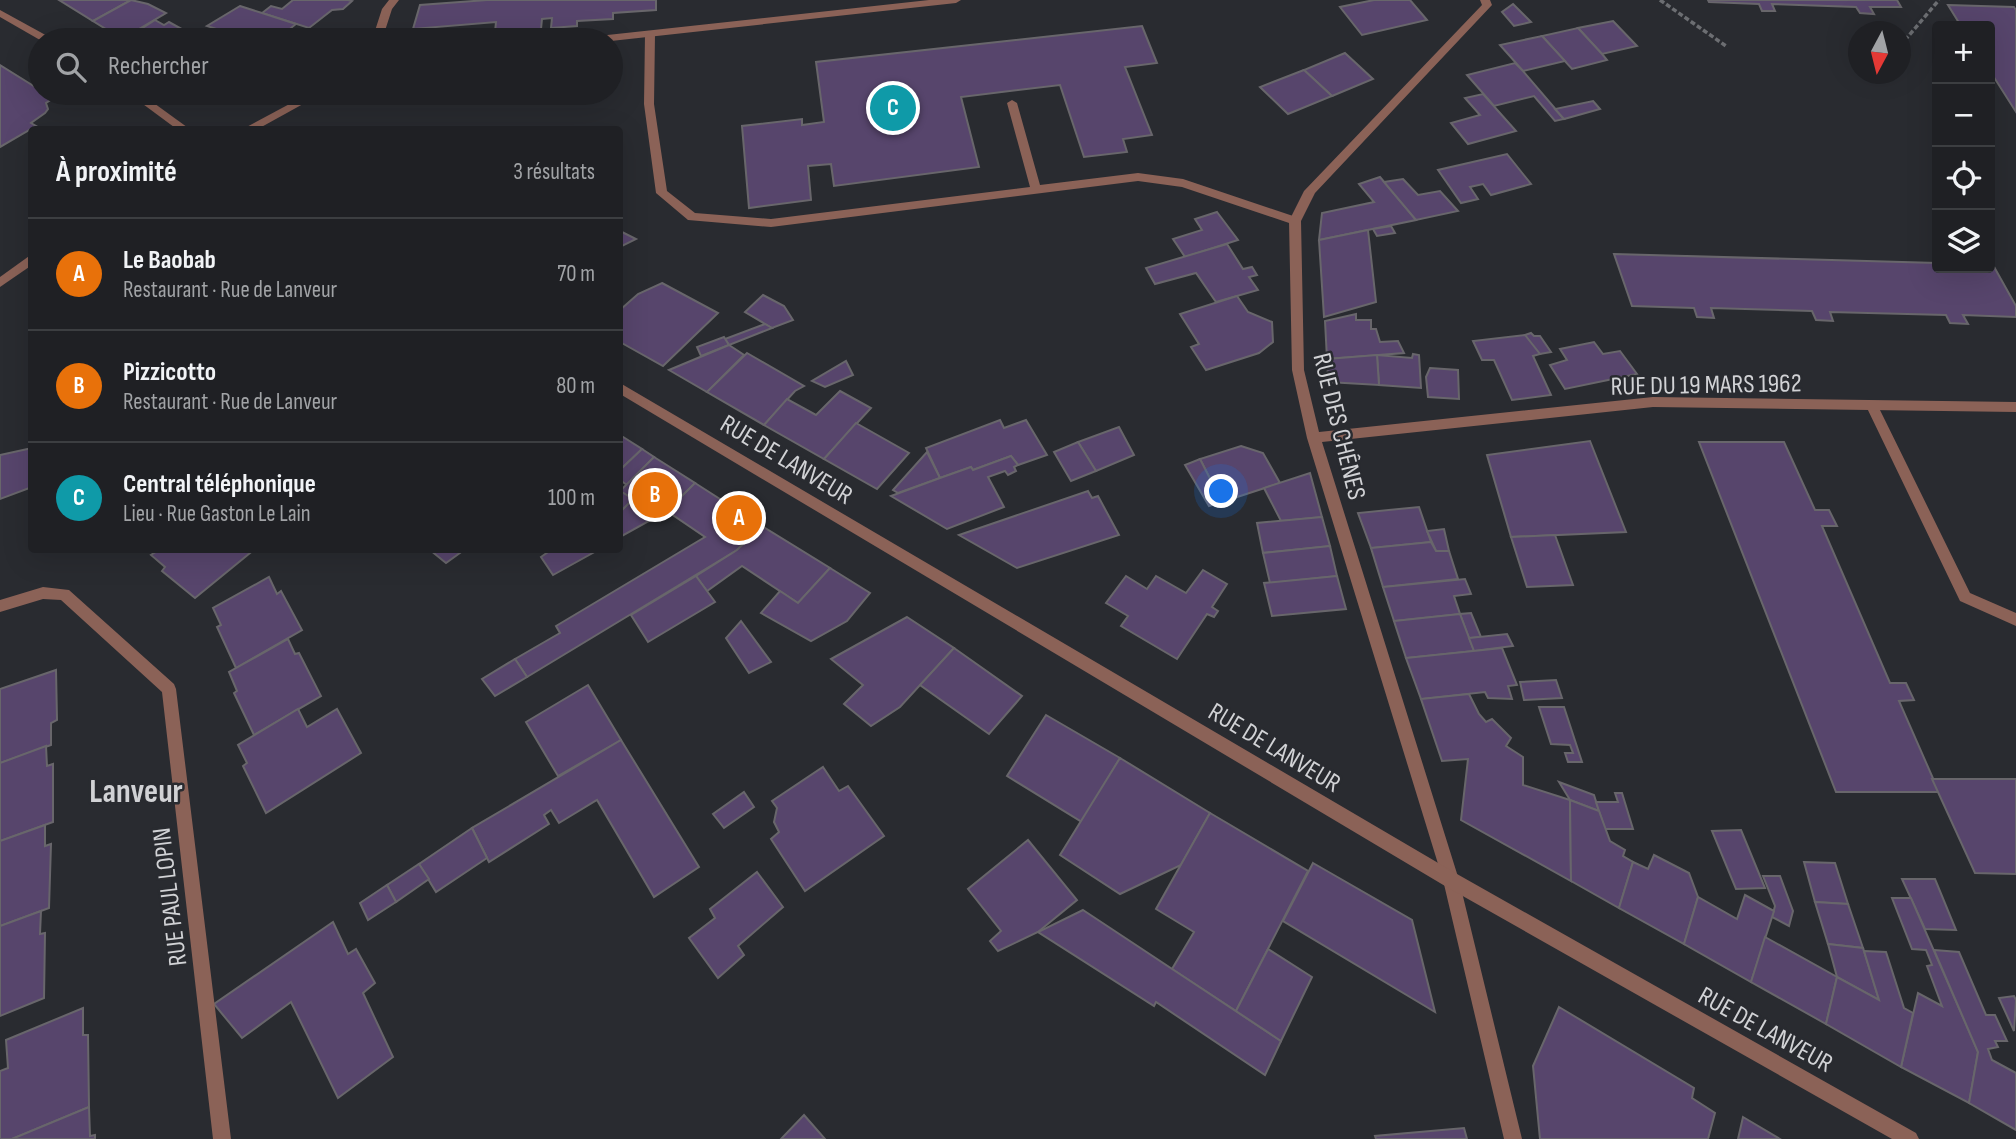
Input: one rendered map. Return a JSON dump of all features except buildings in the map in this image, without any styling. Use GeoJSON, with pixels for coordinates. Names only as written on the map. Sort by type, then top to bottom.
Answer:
{"type":"FeatureCollection","features":[{"type":"Feature","properties":{"kind":"street"},"geometry":{"type":"LineString","coordinates":[[381,28],[387,9],[394,0]]}},
{"type":"Feature","properties":{"kind":"street"},"geometry":{"type":"LineString","coordinates":[[623,37],[956,0]]}},
{"type":"Feature","properties":{"kind":"street","name":"RUE DES CHÊNES"},"geometry":{"type":"LineString","coordinates":[[1485,0],[1487,5],[1310,191],[1295,221],[1298,370],[1314,438],[1451,880],[1513,1139]]}},
{"type":"Feature","properties":{"kind":"street"},"geometry":{"type":"LineString","coordinates":[[0,13],[28,29]]}},
{"type":"Feature","properties":{"kind":"street"},"geometry":{"type":"LineString","coordinates":[[650,34],[649,104],[662,193],[692,217],[771,223],[1138,177],[1183,183],[1295,221]]}},
{"type":"Feature","properties":{"kind":"street"},"geometry":{"type":"LineString","coordinates":[[1012,103],[1036,190]]}},
{"type":"Feature","properties":{"kind":"street"},"geometry":{"type":"LineString","coordinates":[[150,105],[180,126]]}},
{"type":"Feature","properties":{"kind":"street"},"geometry":{"type":"LineString","coordinates":[[254,126],[295,105]]}},
{"type":"Feature","properties":{"kind":"street"},"geometry":{"type":"LineString","coordinates":[[0,283],[28,261]]}},
{"type":"Feature","properties":{"kind":"street","name":"RUE DE LANVEUR"},"geometry":{"type":"LineString","coordinates":[[623,390],[1451,880],[1910,1139]]}},
{"type":"Feature","properties":{"kind":"street","name":"RUE DU 19 MARS 1962"},"geometry":{"type":"LineString","coordinates":[[1314,438],[1653,402],[2016,407]]}},
{"type":"Feature","properties":{"kind":"street"},"geometry":{"type":"LineString","coordinates":[[1872,405],[1965,597],[2016,620]]}},
{"type":"Feature","properties":{"kind":"street","name":"RUE PAUL LOPIN"},"geometry":{"type":"LineString","coordinates":[[0,606],[43,593],[64,594],[169,689],[222,1139]]}},
{"type":"Feature","properties":{"kind":"path"},"geometry":{"type":"LineString","coordinates":[[1653,0],[1726,46]]}},
{"type":"Feature","properties":{"kind":"path"},"geometry":{"type":"LineString","coordinates":[[1660,0],[1664,5]]}},
{"type":"Feature","properties":{"kind":"path"},"geometry":{"type":"LineString","coordinates":[[1911,33],[1939,0]]}},
{"type":"Feature","properties":{"kind":"place","name":"Central téléphonique"},"geometry":{"type":"Point","coordinates":[893,108]}},
{"type":"Feature","properties":{"kind":"place","name":"Pizzicotto"},"geometry":{"type":"Point","coordinates":[655,495]}},
{"type":"Feature","properties":{"kind":"place","name":"Le Baobab"},"geometry":{"type":"Point","coordinates":[739,518]}},
{"type":"Feature","properties":{"kind":"district","name":"Lanveur"},"geometry":{"type":"Point","coordinates":[136,790]}}]}
